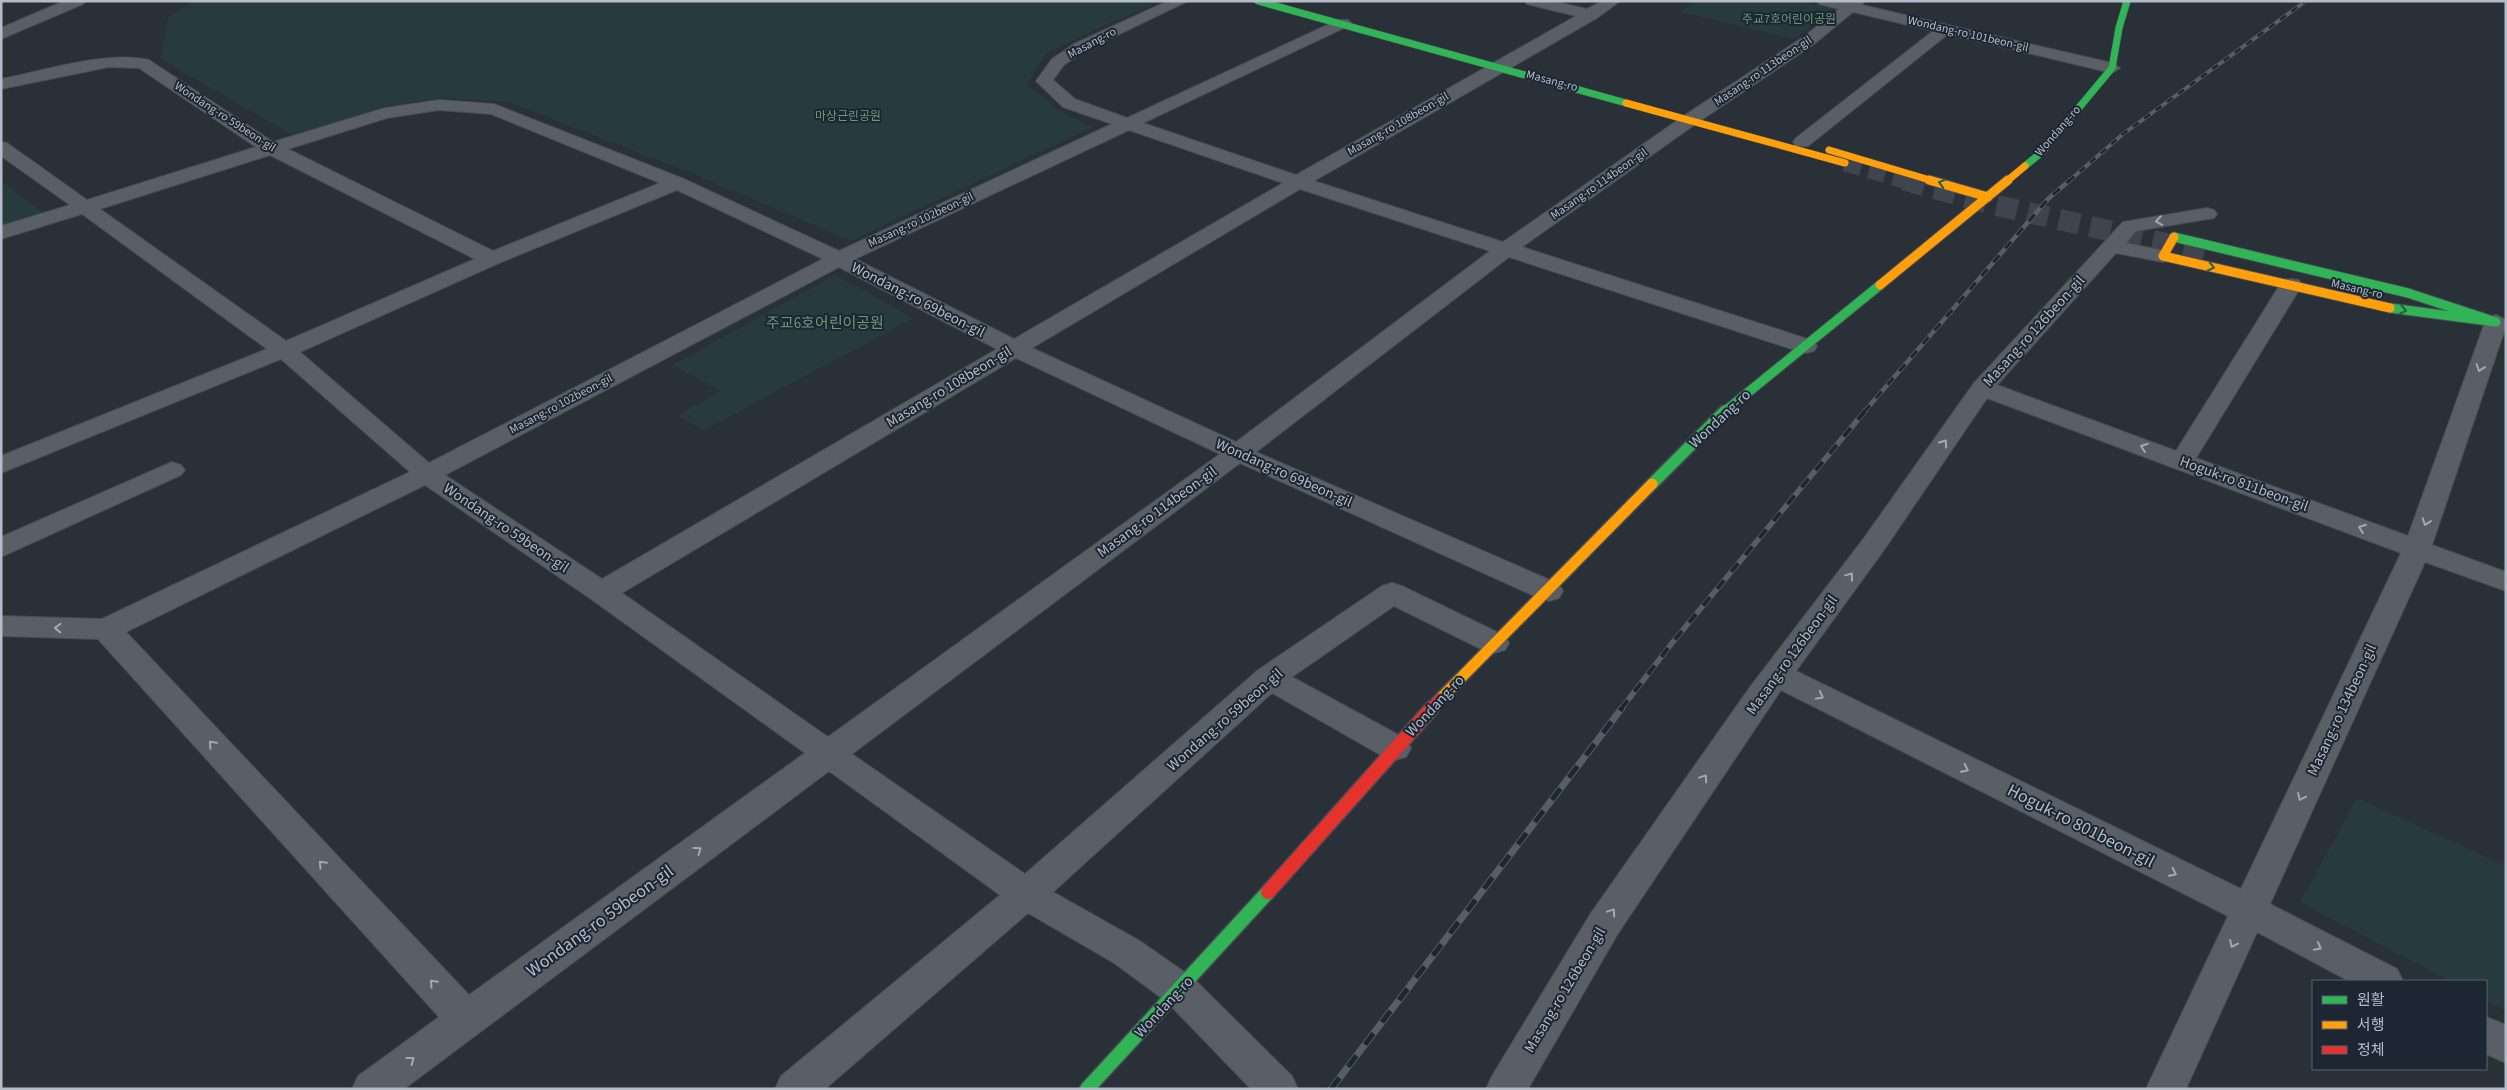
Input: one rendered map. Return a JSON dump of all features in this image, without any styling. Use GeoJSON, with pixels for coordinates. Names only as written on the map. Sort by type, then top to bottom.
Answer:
{"type":"FeatureCollection","features":[{"type":"Feature","properties":{"kind":"street"},"geometry":{"type":"LineString","coordinates":[[1,34],[31,19],[78,1]]}},
{"type":"Feature","properties":{"kind":"street","name":"Masang-ro"},"geometry":{"type":"LineString","coordinates":[[1128,124],[1069,103],[1044,81],[1058,62],[1080,46],[1181,1]]}},
{"type":"Feature","properties":{"kind":"street","name":"Masang-ro"},"geometry":{"type":"LineString","coordinates":[[1258,1],[1344,23],[1845,163]]}},
{"type":"Feature","properties":{"kind":"street"},"geometry":{"type":"LineString","coordinates":[[1532,1],[1592,15]]}},
{"type":"Feature","properties":{"kind":"street","name":"Masang-ro 108beon-gil"},"geometry":{"type":"LineString","coordinates":[[600,592],[1013,348],[1298,182],[1592,15],[1613,1]]}},
{"type":"Feature","properties":{"kind":"street","name":"Wondang-ro 101beon-gil"},"geometry":{"type":"LineString","coordinates":[[1824,1],[1854,4],[1945,29],[2112,68]]}},
{"type":"Feature","properties":{"kind":"street","name":"Wondang-ro"},"geometry":{"type":"LineString","coordinates":[[1086,1089],[1180,990],[1395,748],[1494,643],[1549,590],[1720,415],[2042,152],[2112,68],[2119,28],[2127,1]]}},
{"type":"Feature","properties":{"kind":"street","name":"Masang-ro 113beon-gil"},"geometry":{"type":"LineString","coordinates":[[1691,119],[1808,41],[1854,4]]}},
{"type":"Feature","properties":{"kind":"street","name":"Masang-ro 102beon-gil"},"geometry":{"type":"LineString","coordinates":[[427,474],[839,259],[1344,23]]}},
{"type":"Feature","properties":{"kind":"street"},"geometry":{"type":"LineString","coordinates":[[1802,142],[1945,29]]}},
{"type":"Feature","properties":{"kind":"street","name":"Wondang-ro 59beon-gil"},"geometry":{"type":"LineString","coordinates":[[1,84],[109,62],[143,63],[271,148],[492,259]]}},
{"type":"Feature","properties":{"kind":"street","name":"Wondang-ro 69beon-gil"},"geometry":{"type":"LineString","coordinates":[[1,232],[385,113],[439,105],[494,109],[677,183],[839,259],[1013,348],[1238,453],[1549,590]]}},
{"type":"Feature","properties":{"kind":"street"},"geometry":{"type":"LineString","coordinates":[[1691,119],[1758,129],[1988,197]]}},
{"type":"Feature","properties":{"kind":"street"},"geometry":{"type":"LineString","coordinates":[[1691,119],[1742,141],[1856,173]]}},
{"type":"Feature","properties":{"kind":"street","name":"Masang-ro 114beon-gil"},"geometry":{"type":"LineString","coordinates":[[830,754],[1238,453],[1506,249],[1691,119]]}},
{"type":"Feature","properties":{"kind":"street"},"geometry":{"type":"LineString","coordinates":[[1128,124],[1298,182],[1806,346]]}},
{"type":"Feature","properties":{"kind":"street","name":"Wondang-ro 59beon-gil"},"geometry":{"type":"LineString","coordinates":[[1,148],[284,350],[427,474],[600,592],[1026,894],[1127,952],[1180,990],[1278,1089]]}},
{"type":"Feature","properties":{"kind":"street"},"geometry":{"type":"LineString","coordinates":[[1,465],[284,350],[492,259],[677,183]]}},
{"type":"Feature","properties":{"kind":"street"},"geometry":{"type":"LineString","coordinates":[[1958,202],[1975,207]]}},
{"type":"Feature","properties":{"kind":"street","name":"Masang-ro 126beon-gil"},"geometry":{"type":"LineString","coordinates":[[1506,1089],[1604,924],[1776,674],[1874,544],[1982,388],[2130,226],[2207,214],[2196,224],[2174,237]]}},
{"type":"Feature","properties":{"kind":"street"},"geometry":{"type":"LineString","coordinates":[[2163,256],[2174,237],[2408,292],[2501,323]]}},
{"type":"Feature","properties":{"kind":"street"},"geometry":{"type":"LineString","coordinates":[[2111,246],[2405,311],[2501,323]]}},
{"type":"Feature","properties":{"kind":"street","name":"Masang-ro"},"geometry":{"type":"LineString","coordinates":[[2209,253],[2501,323]]}},
{"type":"Feature","properties":{"kind":"street"},"geometry":{"type":"LineString","coordinates":[[2182,461],[2291,285]]}},
{"type":"Feature","properties":{"kind":"street","name":"Masang-ro 134beon-gil"},"geometry":{"type":"LineString","coordinates":[[2166,1089],[2417,549],[2501,323]]}},
{"type":"Feature","properties":{"kind":"street","name":"Hoguk-ro 811beon-gil"},"geometry":{"type":"LineString","coordinates":[[1982,388],[2506,582]]}},
{"type":"Feature","properties":{"kind":"street"},"geometry":{"type":"LineString","coordinates":[[1,548],[172,470]]}},
{"type":"Feature","properties":{"kind":"street","name":"Wondang-ro 59beon-gil"},"geometry":{"type":"LineString","coordinates":[[1,626],[106,629],[427,474]]}},
{"type":"Feature","properties":{"kind":"street","name":"Wondang-ro 59beon-gil"},"geometry":{"type":"LineString","coordinates":[[795,1089],[1026,894],[1269,678],[1392,593],[1494,643]]}},
{"type":"Feature","properties":{"kind":"street"},"geometry":{"type":"LineString","coordinates":[[106,629],[466,1019]]}},
{"type":"Feature","properties":{"kind":"street","name":"Hoguk-ro 801beon-gil"},"geometry":{"type":"LineString","coordinates":[[1776,674],[2249,910],[2382,980]]}},
{"type":"Feature","properties":{"kind":"street"},"geometry":{"type":"LineString","coordinates":[[1269,678],[1395,748]]}},
{"type":"Feature","properties":{"kind":"street","name":"Wondang-ro 59beon-gil"},"geometry":{"type":"LineString","coordinates":[[372,1089],[830,754]]}},
{"type":"Feature","properties":{"kind":"street"},"geometry":{"type":"LineString","coordinates":[[2487,1036],[2506,1045]]}},
{"type":"Feature","properties":{"kind":"green space","name":"마상근린공원"},"geometry":{"type":"Polygon","coordinates":[[[194,1],[1162,1],[1096,29],[1047,53],[1027,84],[1059,110],[1093,127],[851,241],[696,175],[508,102],[444,98],[390,105],[292,135],[161,59],[168,17],[194,1]]]}},
{"type":"Feature","properties":{"kind":"green space","name":"주교7호어린이공원"},"geometry":{"type":"Polygon","coordinates":[[[1686,1],[1802,1],[1834,8],[1794,39],[1680,12],[1692,3],[1686,1]]]}},
{"type":"Feature","properties":{"kind":"green space"},"geometry":{"type":"Polygon","coordinates":[[[1,181],[43,212],[1,225],[1,181]]]}},
{"type":"Feature","properties":{"kind":"green space","name":"주교6호어린이공원"},"geometry":{"type":"Polygon","coordinates":[[[835,275],[914,318],[704,430],[677,416],[720,391],[673,365],[835,275]]]}},
{"type":"Feature","properties":{"kind":"green space"},"geometry":{"type":"Polygon","coordinates":[[[2357,798],[2506,866],[2506,1011],[2487,1001],[2487,980],[2447,980],[2300,902],[2357,798]]]}},
{"type":"Feature","properties":{"kind":"tunnel"},"geometry":{"type":"LineString","coordinates":[[1845,163],[1908,181]]}},
{"type":"Feature","properties":{"kind":"tunnel"},"geometry":{"type":"LineString","coordinates":[[1904,180],[1990,204],[2209,253]]}},
{"type":"Feature","properties":{"kind":"railway"},"geometry":{"type":"LineString","coordinates":[[2069,181],[2123,134],[2306,1]]}},
{"type":"Feature","properties":{"kind":"railway"},"geometry":{"type":"LineString","coordinates":[[1864,412],[2048,199],[2070,180]]}},
{"type":"Feature","properties":{"kind":"railway"},"geometry":{"type":"LineString","coordinates":[[1621,709],[1672,643],[1865,411]]}},
{"type":"Feature","properties":{"kind":"railway"},"geometry":{"type":"LineString","coordinates":[[1331,1089],[1622,708]]}},
{"type":"Feature","properties":{"kind":"traffic: fast"},"geometry":{"type":"LineString","coordinates":[[1258,1],[1626,103]]}},
{"type":"Feature","properties":{"kind":"traffic: fast"},"geometry":{"type":"LineString","coordinates":[[2025,166],[2042,152],[2112,68],[2119,28],[2127,1]]}},
{"type":"Feature","properties":{"kind":"traffic: fast"},"geometry":{"type":"LineString","coordinates":[[2174,237],[2408,293],[2496,322],[2390,308]]}},
{"type":"Feature","properties":{"kind":"traffic: fast"},"geometry":{"type":"LineString","coordinates":[[1652,484],[1720,415],[1880,285]]}},
{"type":"Feature","properties":{"kind":"traffic: fast"},"geometry":{"type":"LineString","coordinates":[[1087,1089],[1268,892]]}},
{"type":"Feature","properties":{"kind":"traffic: slow"},"geometry":{"type":"LineString","coordinates":[[1626,103],[1845,163]]}},
{"type":"Feature","properties":{"kind":"traffic: slow"},"geometry":{"type":"LineString","coordinates":[[1829,150],[1988,197]]}},
{"type":"Feature","properties":{"kind":"traffic: slow"},"geometry":{"type":"LineString","coordinates":[[1880,285],[2025,166]]}},
{"type":"Feature","properties":{"kind":"traffic: slow"},"geometry":{"type":"LineString","coordinates":[[2174,237],[2163,256],[2390,308]]}},
{"type":"Feature","properties":{"kind":"traffic: slow"},"geometry":{"type":"LineString","coordinates":[[1440,699],[1652,484]]}},
{"type":"Feature","properties":{"kind":"traffic: jam"},"geometry":{"type":"LineString","coordinates":[[1268,892],[1440,699]]}}]}
